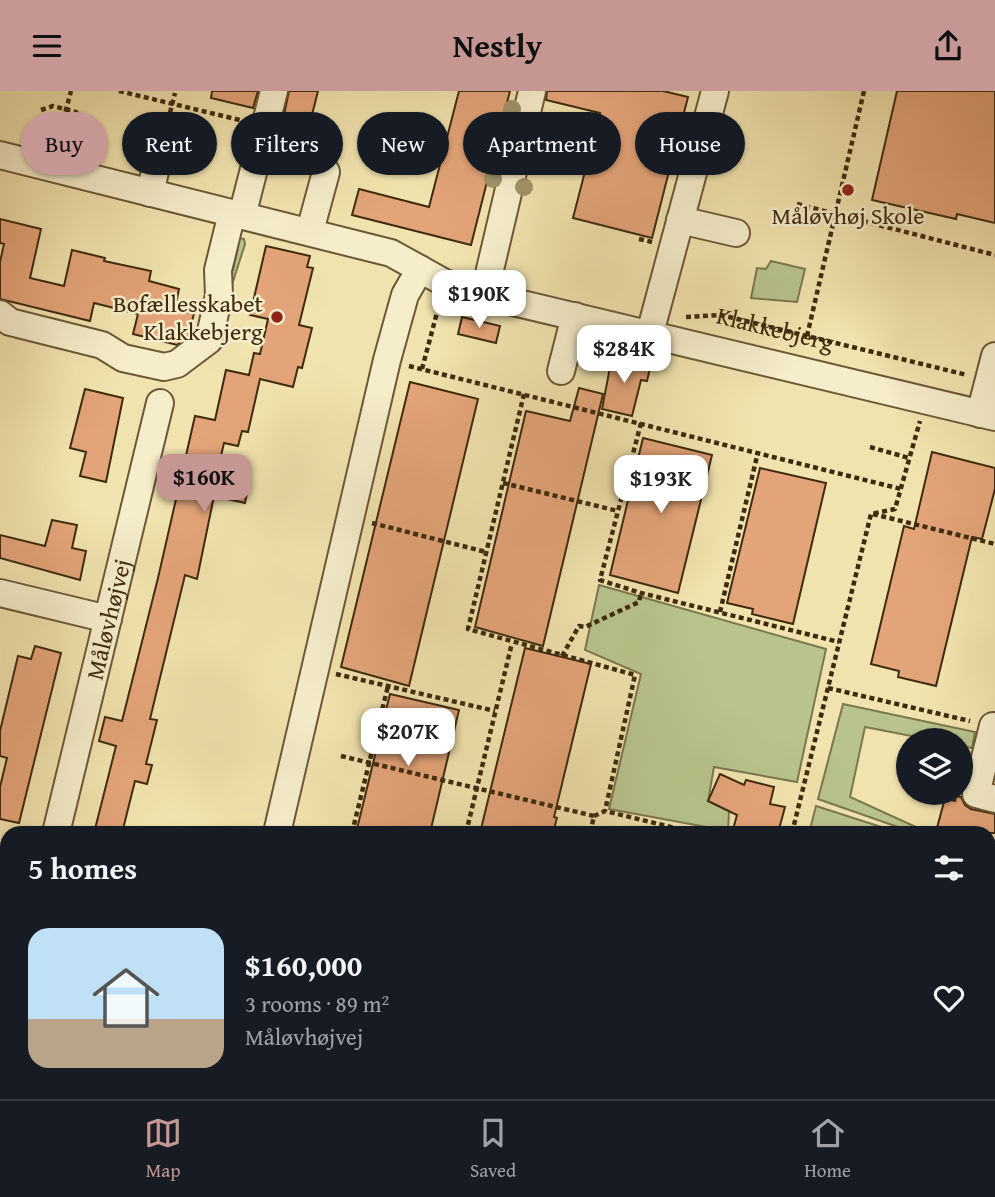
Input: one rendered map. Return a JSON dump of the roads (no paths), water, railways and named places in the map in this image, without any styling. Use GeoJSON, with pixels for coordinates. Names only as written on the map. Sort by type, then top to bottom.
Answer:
{"type":"FeatureCollection","features":[{"type":"Feature","properties":{"kind":"street"},"geometry":{"type":"LineString","coordinates":[[0,314],[10,322],[102,345],[123,358],[164,367],[177,364],[209,341],[219,295],[218,270],[265,127],[274,91]]}},
{"type":"Feature","properties":{"kind":"street"},"geometry":{"type":"LineString","coordinates":[[484,295],[532,91]]}},
{"type":"Feature","properties":{"kind":"street"},"geometry":{"type":"LineString","coordinates":[[653,325],[715,91]]}},
{"type":"Feature","properties":{"kind":"street","name":"Klakkebjerg"},"geometry":{"type":"LineString","coordinates":[[0,155],[391,253],[444,283],[484,295],[575,316],[653,325],[988,416]]}},
{"type":"Feature","properties":{"kind":"street"},"geometry":{"type":"LineString","coordinates":[[150,193],[154,175]]}},
{"type":"Feature","properties":{"kind":"street"},"geometry":{"type":"LineString","coordinates":[[310,231],[325,175]]}},
{"type":"Feature","properties":{"kind":"street"},"geometry":{"type":"LineString","coordinates":[[680,220],[736,233]]}},
{"type":"Feature","properties":{"kind":"street"},"geometry":{"type":"LineString","coordinates":[[278,826],[387,361],[405,295],[420,269]]}},
{"type":"Feature","properties":{"kind":"street"},"geometry":{"type":"LineString","coordinates":[[561,371],[575,316]]}},
{"type":"Feature","properties":{"kind":"street"},"geometry":{"type":"LineString","coordinates":[[988,416],[992,368]]}},
{"type":"Feature","properties":{"kind":"street","name":"Måløvhøjvej"},"geometry":{"type":"LineString","coordinates":[[57,826],[160,403]]}},
{"type":"Feature","properties":{"kind":"street"},"geometry":{"type":"LineString","coordinates":[[0,593],[108,618]]}},
{"type":"Feature","properties":{"kind":"street"},"geometry":{"type":"LineString","coordinates":[[993,726],[976,795],[995,799]]}},
{"type":"Feature","properties":{"kind":"place","name":"Måløvhøj Skole"},"geometry":{"type":"Point","coordinates":[848,190]}},
{"type":"Feature","properties":{"kind":"place","name":"Bofællesskabet Klakkebjerg"},"geometry":{"type":"Point","coordinates":[277,317]}}]}
